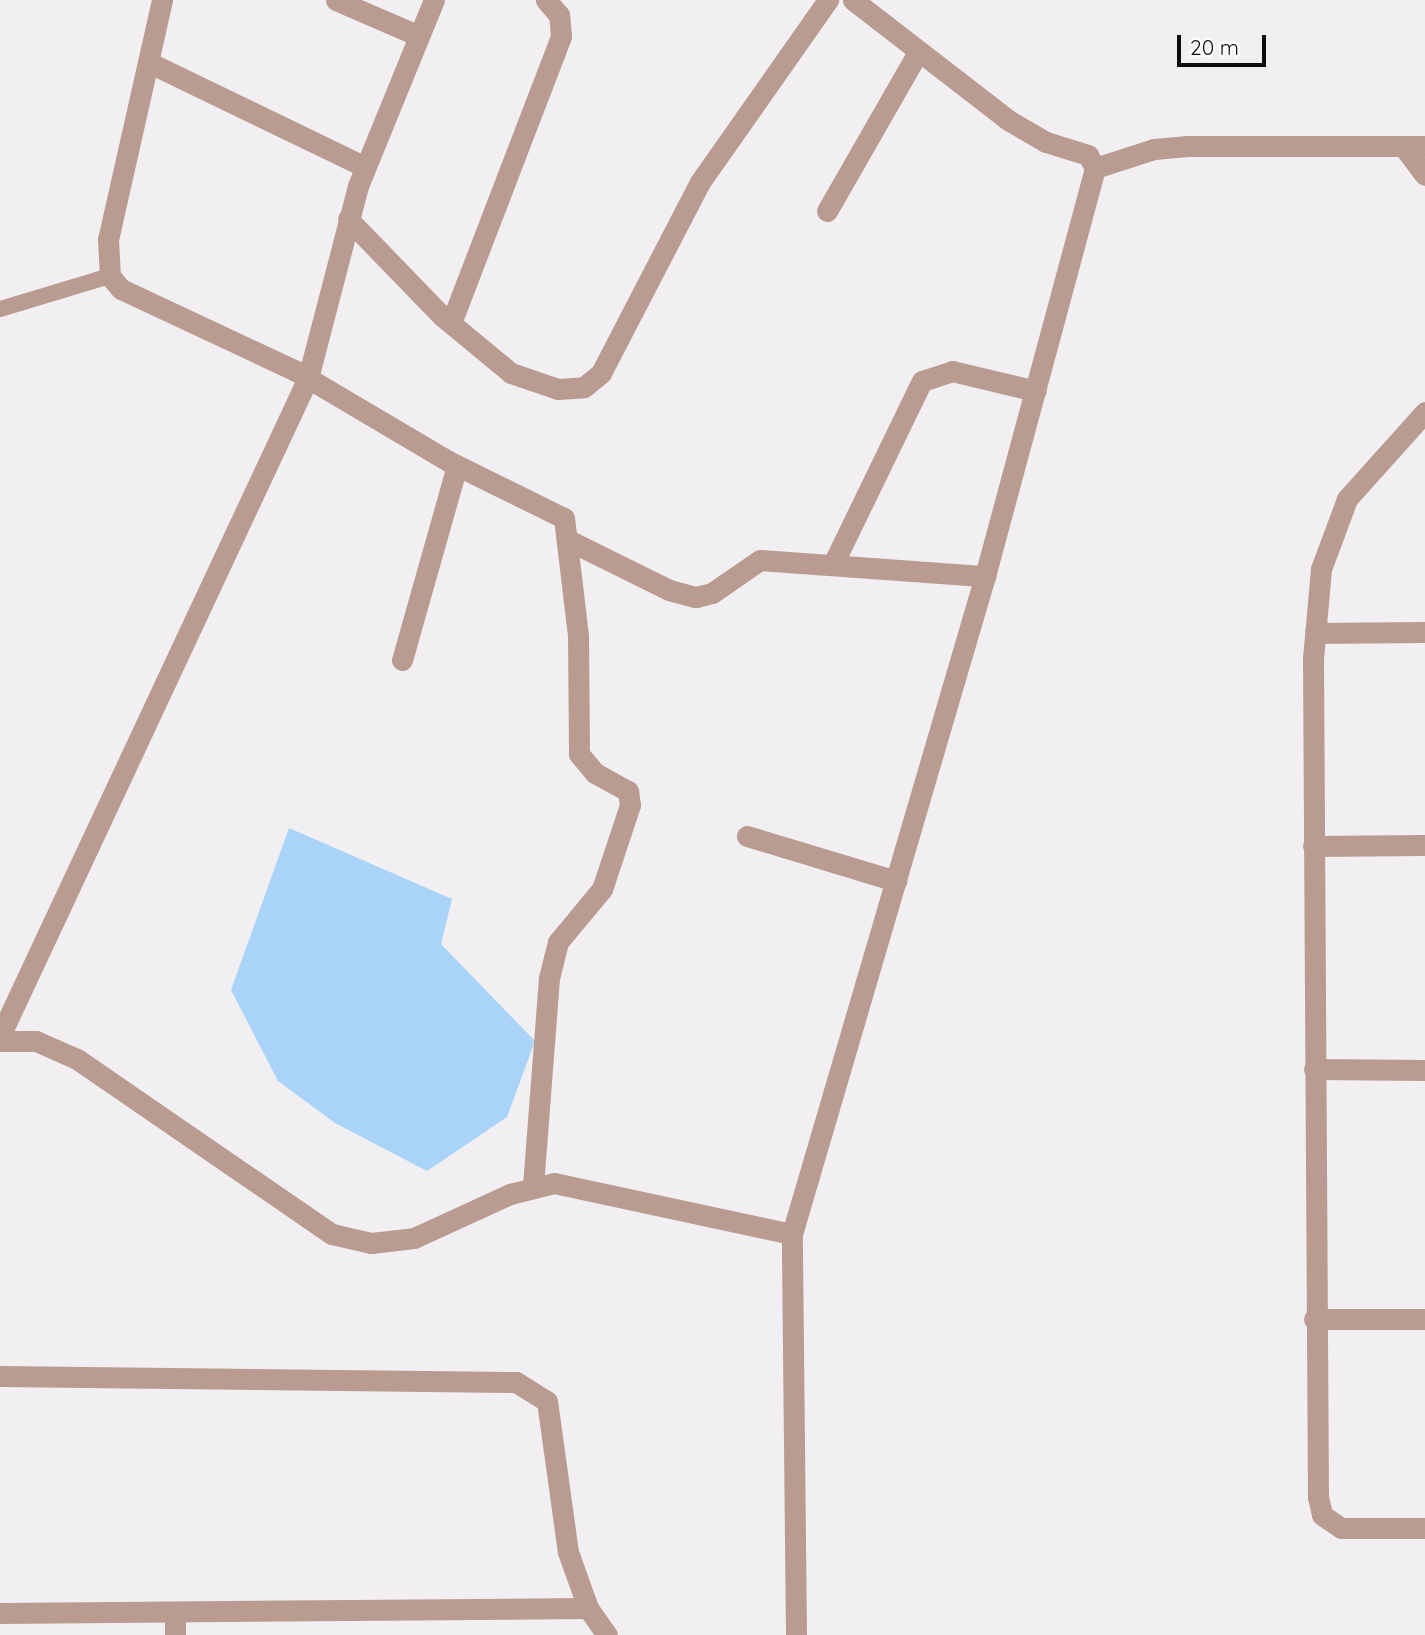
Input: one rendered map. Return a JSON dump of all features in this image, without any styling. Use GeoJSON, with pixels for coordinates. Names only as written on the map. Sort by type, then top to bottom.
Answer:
{"type":"FeatureCollection","features":[{"type":"Feature","properties":{"kind":"street"},"geometry":{"type":"LineString","coordinates":[[162,0],[108,239],[110,276],[121,289],[308,378],[457,466],[564,518],[570,541],[579,754],[594,773],[628,791],[630,805],[602,889],[558,942],[549,978],[533,1188]]}},
{"type":"Feature","properties":{"kind":"street"},"geometry":{"type":"LineString","coordinates":[[336,0],[419,36]]}},
{"type":"Feature","properties":{"kind":"street"},"geometry":{"type":"LineString","coordinates":[[434,0],[365,167],[348,219],[308,378],[0,1038],[36,1041],[77,1059],[332,1234],[371,1243],[414,1238],[533,1188],[554,1183],[792,1234]]}},
{"type":"Feature","properties":{"kind":"street"},"geometry":{"type":"LineString","coordinates":[[451,323],[535,116],[561,36],[559,15],[546,0]]}},
{"type":"Feature","properties":{"kind":"street"},"geometry":{"type":"LineString","coordinates":[[348,219],[451,323],[511,373],[558,389],[584,387],[601,373],[699,182],[828,0]]}},
{"type":"Feature","properties":{"kind":"street"},"geometry":{"type":"LineString","coordinates":[[796,1635],[792,1234],[985,576],[1095,168],[1088,155],[1046,142],[1008,120],[853,0]]}},
{"type":"Feature","properties":{"kind":"street"},"geometry":{"type":"LineString","coordinates":[[827,211],[918,52]]}},
{"type":"Feature","properties":{"kind":"street"},"geometry":{"type":"LineString","coordinates":[[148,62],[365,167]]}},
{"type":"Feature","properties":{"kind":"street"},"geometry":{"type":"LineString","coordinates":[[1095,168],[1154,149],[1188,146],[1425,146]]}},
{"type":"Feature","properties":{"kind":"street"},"geometry":{"type":"LineString","coordinates":[[1403,146],[1425,175]]}},
{"type":"Feature","properties":{"kind":"street"},"geometry":{"type":"LineString","coordinates":[[834,562],[922,381],[952,371],[1036,391]]}},
{"type":"Feature","properties":{"kind":"street"},"geometry":{"type":"LineString","coordinates":[[1425,412],[1347,499],[1321,569],[1315,633],[1314,846],[1314,1319],[1322,1515],[1342,1528],[1425,1528]]}},
{"type":"Feature","properties":{"kind":"street"},"geometry":{"type":"LineString","coordinates":[[402,660],[457,466]]}},
{"type":"Feature","properties":{"kind":"street"},"geometry":{"type":"LineString","coordinates":[[570,541],[669,590],[696,597],[712,593],[760,560],[834,562],[985,576]]}},
{"type":"Feature","properties":{"kind":"street"},"geometry":{"type":"LineString","coordinates":[[1315,633],[1425,632]]}},
{"type":"Feature","properties":{"kind":"street"},"geometry":{"type":"LineString","coordinates":[[747,836],[896,881]]}},
{"type":"Feature","properties":{"kind":"street"},"geometry":{"type":"LineString","coordinates":[[1314,846],[1425,845]]}},
{"type":"Feature","properties":{"kind":"street"},"geometry":{"type":"LineString","coordinates":[[1314,1069],[1425,1070]]}},
{"type":"Feature","properties":{"kind":"street"},"geometry":{"type":"LineString","coordinates":[[1314,1319],[1425,1319]]}},
{"type":"Feature","properties":{"kind":"street"},"geometry":{"type":"LineString","coordinates":[[0,1376],[516,1382],[547,1401],[569,1552],[588,1608],[607,1635]]}},
{"type":"Feature","properties":{"kind":"street"},"geometry":{"type":"LineString","coordinates":[[0,1613],[588,1608]]}},
{"type":"Feature","properties":{"kind":"street"},"geometry":{"type":"LineString","coordinates":[[175,1612],[175,1635]]}},
{"type":"Feature","properties":{"kind":"lane"},"geometry":{"type":"LineString","coordinates":[[0,309],[110,276]]}},
{"type":"Feature","properties":{"kind":"water"},"geometry":{"type":"Polygon","coordinates":[[[289,828],[452,899],[441,944],[535,1041],[507,1117],[427,1171],[335,1123],[278,1081],[231,990],[289,828]]]}}]}
